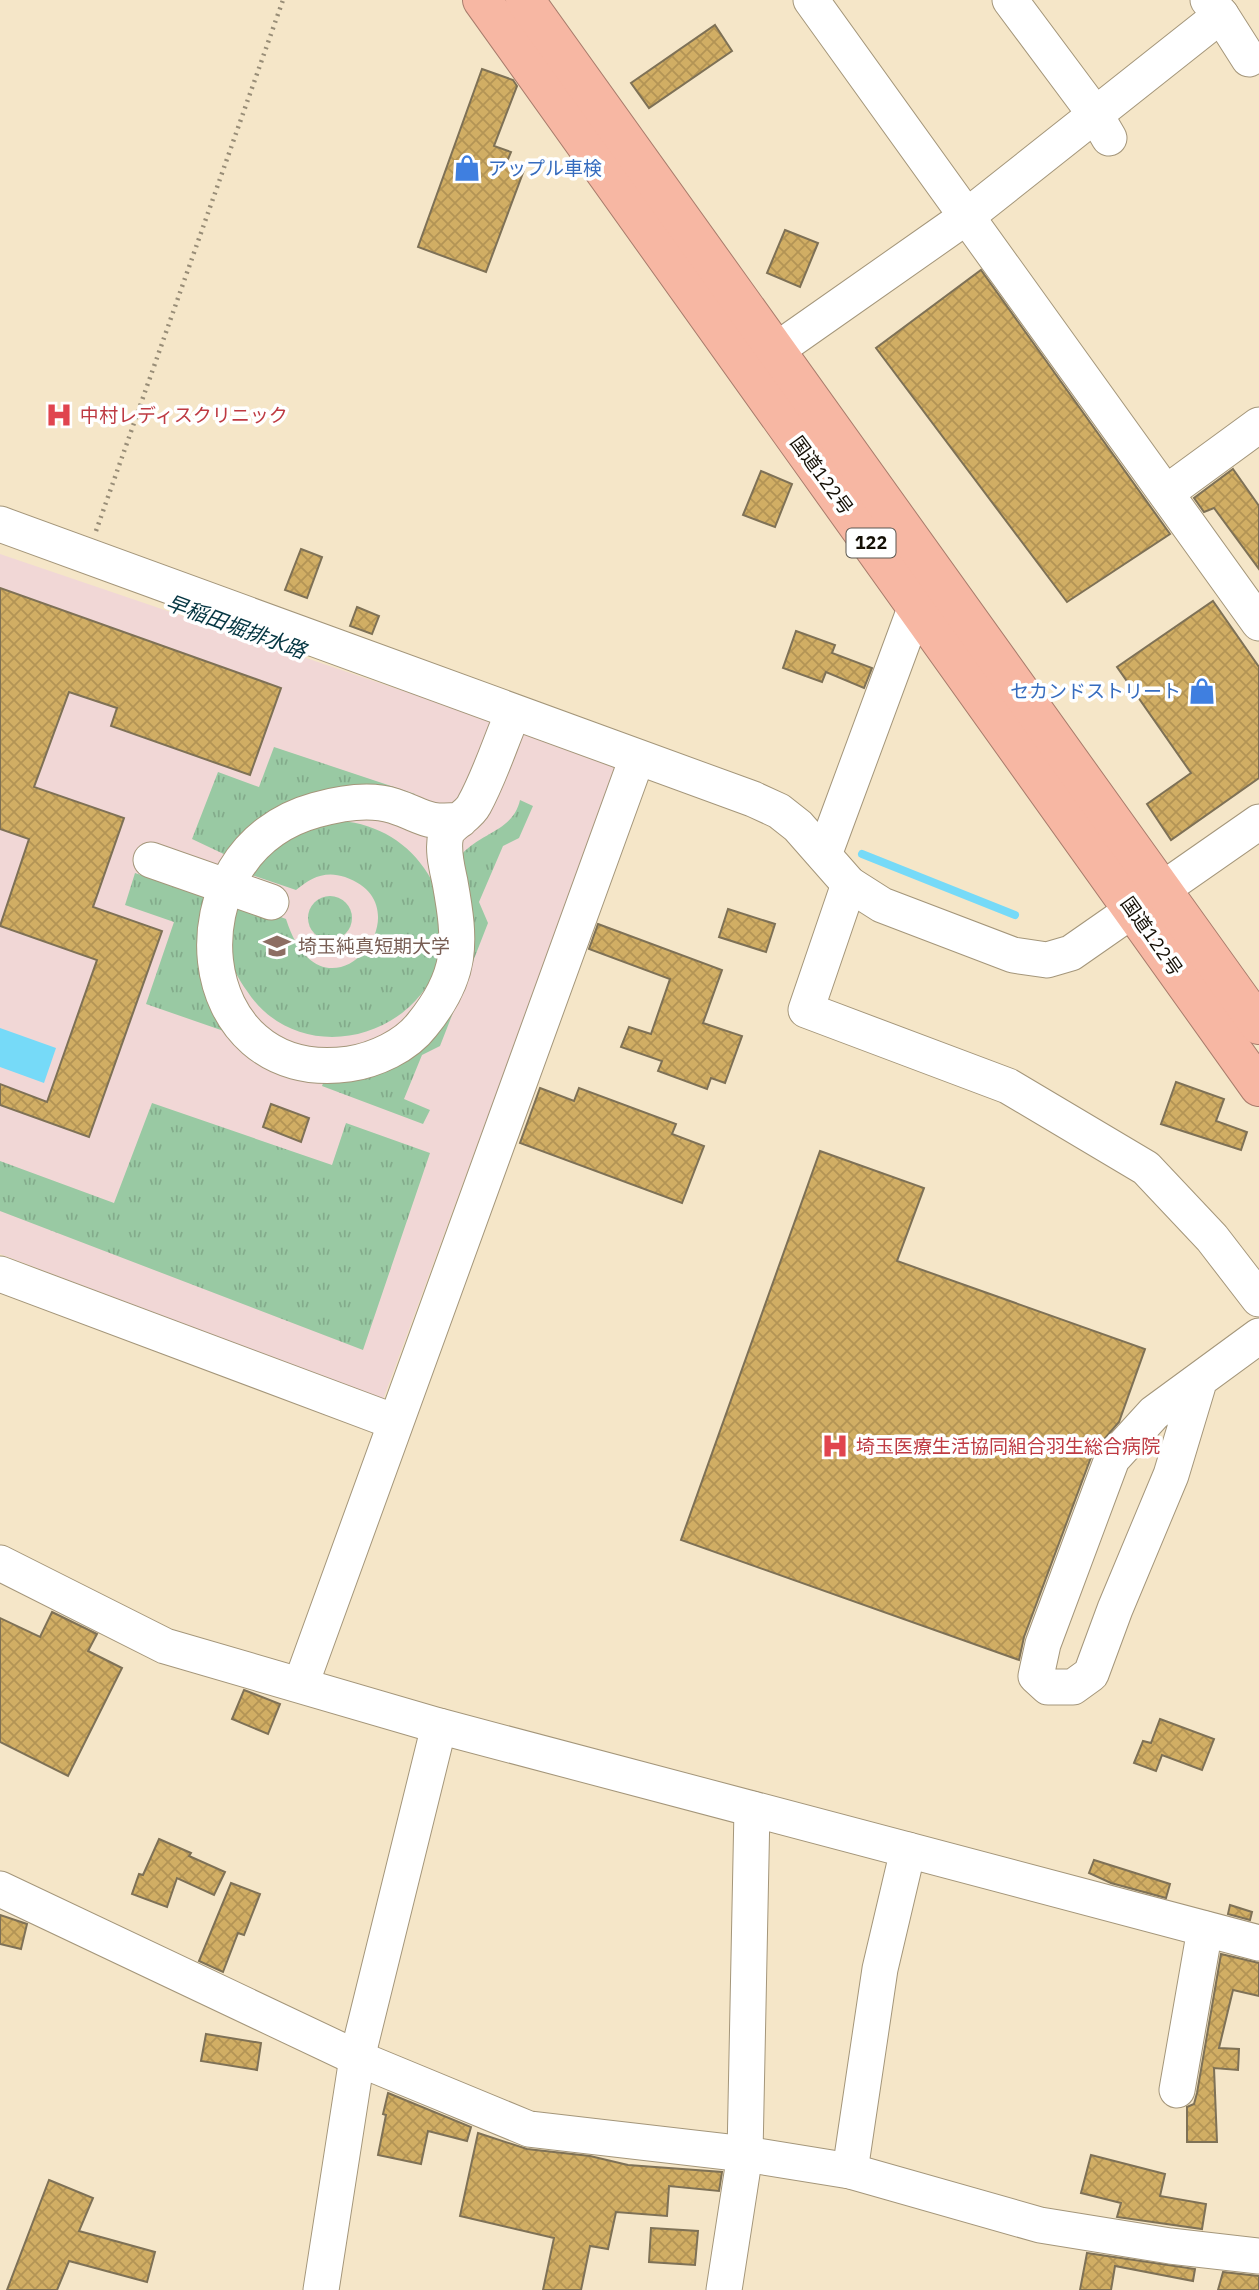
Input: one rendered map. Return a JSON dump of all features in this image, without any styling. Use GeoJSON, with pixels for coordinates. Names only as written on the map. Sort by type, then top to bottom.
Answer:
{"type":"FeatureCollection","features":[{"type":"Feature","properties":{"kind":"highway","name":"国道122号"},"geometry":{"type":"LineString","coordinates":[[482,0],[916,606],[1148,900],[1259,1025]]}},
{"type":"Feature","properties":{"kind":"highway","name":"国道122号"},"geometry":{"type":"LineString","coordinates":[[525,0],[775,351],[1148,900],[1259,1087]]}},
{"type":"Feature","properties":{"kind":"street"},"geometry":{"type":"LineString","coordinates":[[1010,0],[1102,126]]}},
{"type":"Feature","properties":{"kind":"street"},"geometry":{"type":"LineString","coordinates":[[812,1],[1259,623]]}},
{"type":"Feature","properties":{"kind":"street"},"geometry":{"type":"LineString","coordinates":[[775,351],[966,217],[1102,126],[1214,7],[1250,59]]}},
{"type":"Feature","properties":{"kind":"street"},"geometry":{"type":"LineString","coordinates":[[1166,493],[1259,425]]}},
{"type":"Feature","properties":{"kind":"street"},"geometry":{"type":"LineString","coordinates":[[0,524],[753,799],[779,811],[798,826],[849,884],[882,905],[1013,955],[1047,960],[1071,953],[1259,822]]}},
{"type":"Feature","properties":{"kind":"street"},"geometry":{"type":"LineString","coordinates":[[824,855],[916,606]]}},
{"type":"Feature","properties":{"kind":"street"},"geometry":{"type":"LineString","coordinates":[[460,820],[437,823],[393,806],[367,802],[341,804],[294,818],[268,833],[249,849],[226,885],[220,902],[215,932],[215,964],[221,987],[236,1020],[252,1037],[271,1051],[298,1064],[331,1066],[362,1062],[391,1050],[420,1028],[450,981],[457,957],[456,924],[444,842],[447,831],[460,820],[473,808],[513,713]]}},
{"type":"Feature","properties":{"kind":"street"},"geometry":{"type":"LineString","coordinates":[[302,1684],[637,758]]}},
{"type":"Feature","properties":{"kind":"street"},"geometry":{"type":"LineString","coordinates":[[151,860],[271,902]]}},
{"type":"Feature","properties":{"kind":"street"},"geometry":{"type":"LineString","coordinates":[[849,884],[806,1010],[1009,1086],[1146,1168],[1212,1238],[1259,1299]]}},
{"type":"Feature","properties":{"kind":"street"},"geometry":{"type":"LineString","coordinates":[[0,1273],[395,1422]]}},
{"type":"Feature","properties":{"kind":"street"},"geometry":{"type":"LineString","coordinates":[[1199,1382],[1171,1475],[1091,1674],[1073,1687],[1048,1687],[1036,1676],[1043,1644],[1112,1459],[1154,1413],[1259,1336]]}},
{"type":"Feature","properties":{"kind":"street"},"geometry":{"type":"LineString","coordinates":[[0,1563],[165,1646],[439,1726],[1259,1943]]}},
{"type":"Feature","properties":{"kind":"street"},"geometry":{"type":"LineString","coordinates":[[321,2290],[357,2058],[439,1726]]}},
{"type":"Feature","properties":{"kind":"street"},"geometry":{"type":"LineString","coordinates":[[724,2290],[745,2154],[752,1809]]}},
{"type":"Feature","properties":{"kind":"street"},"geometry":{"type":"LineString","coordinates":[[850,2171],[880,1969],[908,1850]]}},
{"type":"Feature","properties":{"kind":"street"},"geometry":{"type":"LineString","coordinates":[[0,1889],[357,2058],[530,2129],[745,2154],[850,2171],[1040,2225],[1170,2246],[1259,2256]]}},
{"type":"Feature","properties":{"kind":"street"},"geometry":{"type":"LineString","coordinates":[[1177,2090],[1205,1929]]}},
{"type":"Feature","properties":{"kind":"path"},"geometry":{"type":"LineString","coordinates":[[87,556],[283,0]]}},
{"type":"Feature","properties":{"kind":"shaded area","name":"埼玉純真短期大学"},"geometry":{"type":"Polygon","coordinates":[[[0,554],[624,766],[484,1126],[383,1400],[0,1254],[0,554]]]}},
{"type":"Feature","properties":{"kind":"green space"},"geometry":{"type":"Polygon","coordinates":[[[274,747],[415,794],[406,800],[392,797],[230,857],[192,839],[218,772],[259,787],[274,747]]]}},
{"type":"Feature","properties":{"kind":"green space"},"geometry":{"type":"Polygon","coordinates":[[[520,800],[533,806],[519,838],[503,846],[479,902],[488,923],[440,1046],[422,1055],[404,1099],[430,1110],[423,1124],[322,1086],[327,1073],[420,1040],[462,854],[504,825],[511,818],[520,800]]]}},
{"type":"Feature","properties":{"kind":"green space"},"geometry":{"type":"Polygon","coordinates":[[[341,821],[380,831],[402,844],[420,863],[436,889],[440,904],[440,956],[424,990],[404,1012],[378,1027],[351,1035],[322,1036],[294,1030],[268,1015],[238,978],[229,952],[229,933],[234,899],[286,919],[303,953],[323,967],[344,966],[362,954],[375,935],[378,913],[369,892],[338,875],[318,876],[296,890],[243,872],[284,833],[341,821]]]}},
{"type":"Feature","properties":{"kind":"green space"},"geometry":{"type":"Polygon","coordinates":[[[135,873],[205,896],[202,909],[241,1037],[146,1004],[174,922],[125,905],[135,873]]]}},
{"type":"Feature","properties":{"kind":"green space"},"geometry":{"type":"Polygon","coordinates":[[[330,896],[345,903],[352,918],[345,933],[330,940],[315,933],[308,918],[315,903],[330,896]]]}},
{"type":"Feature","properties":{"kind":"green space"},"geometry":{"type":"Polygon","coordinates":[[[152,1103],[332,1165],[346,1123],[430,1153],[363,1350],[0,1211],[0,1161],[114,1203],[152,1103]]]}},
{"type":"Feature","properties":{"kind":"water"},"geometry":{"type":"Polygon","coordinates":[[[0,1028],[56,1048],[44,1083],[0,1067],[0,1028]]]}},
{"type":"Feature","properties":{"kind":"building"},"geometry":{"type":"Polygon","coordinates":[[[715,25],[732,51],[649,108],[631,83],[715,25]]]}},
{"type":"Feature","properties":{"kind":"building"},"geometry":{"type":"Polygon","coordinates":[[[482,69],[513,80],[517,86],[494,146],[511,152],[506,164],[524,170],[486,272],[418,247],[482,69]]]}},
{"type":"Feature","properties":{"kind":"building"},"geometry":{"type":"Polygon","coordinates":[[[785,230],[818,243],[800,287],[767,273],[785,230]]]}},
{"type":"Feature","properties":{"kind":"building"},"geometry":{"type":"Polygon","coordinates":[[[981,270],[1170,534],[1067,602],[876,348],[981,270]]]}},
{"type":"Feature","properties":{"kind":"building"},"geometry":{"type":"Polygon","coordinates":[[[1233,469],[1259,506],[1259,569],[1214,508],[1204,512],[1194,498],[1233,469]]]}},
{"type":"Feature","properties":{"kind":"building"},"geometry":{"type":"Polygon","coordinates":[[[761,471],[792,484],[775,527],[743,515],[761,471]]]}},
{"type":"Feature","properties":{"kind":"building"},"geometry":{"type":"Polygon","coordinates":[[[301,549],[322,557],[307,598],[285,590],[301,549]]]}},
{"type":"Feature","properties":{"kind":"building"},"geometry":{"type":"Polygon","coordinates":[[[0,588],[281,688],[250,775],[111,726],[117,708],[69,692],[34,787],[124,818],[93,907],[162,931],[89,1137],[0,1105],[0,1084],[47,1102],[97,960],[0,926],[29,839],[0,829],[0,588]]]}},
{"type":"Feature","properties":{"kind":"building"},"geometry":{"type":"Polygon","coordinates":[[[1213,601],[1259,667],[1259,778],[1171,840],[1147,804],[1191,773],[1117,667],[1213,601]]]}},
{"type":"Feature","properties":{"kind":"building"},"geometry":{"type":"Polygon","coordinates":[[[357,607],[379,616],[372,634],[350,626],[357,607]]]}},
{"type":"Feature","properties":{"kind":"building"},"geometry":{"type":"Polygon","coordinates":[[[796,631],[835,645],[832,653],[872,668],[864,688],[826,672],[822,682],[783,668],[796,631]]]}},
{"type":"Feature","properties":{"kind":"building"},"geometry":{"type":"Polygon","coordinates":[[[728,909],[775,924],[766,952],[719,937],[728,909]]]}},
{"type":"Feature","properties":{"kind":"building"},"geometry":{"type":"Polygon","coordinates":[[[598,924],[722,970],[703,1023],[742,1036],[725,1083],[711,1078],[707,1089],[658,1071],[662,1061],[621,1047],[629,1027],[651,1034],[670,979],[589,949],[598,924]]]}},
{"type":"Feature","properties":{"kind":"building"},"geometry":{"type":"Polygon","coordinates":[[[1176,1082],[1224,1099],[1216,1121],[1247,1132],[1241,1150],[1161,1124],[1176,1082]]]}},
{"type":"Feature","properties":{"kind":"building"},"geometry":{"type":"Polygon","coordinates":[[[540,1088],[574,1101],[579,1088],[676,1124],[672,1134],[704,1146],[682,1203],[520,1143],[540,1088]]]}},
{"type":"Feature","properties":{"kind":"building"},"geometry":{"type":"Polygon","coordinates":[[[271,1104],[309,1118],[301,1142],[263,1127],[271,1104]]]}},
{"type":"Feature","properties":{"kind":"building"},"geometry":{"type":"Polygon","coordinates":[[[820,1151],[924,1188],[897,1261],[1145,1349],[1119,1422],[1093,1452],[1024,1637],[1019,1660],[681,1540],[820,1151]]]}},
{"type":"Feature","properties":{"kind":"building"},"geometry":{"type":"Polygon","coordinates":[[[52,1612],[97,1634],[88,1651],[122,1668],[68,1776],[0,1742],[0,1618],[40,1637],[52,1612]]]}},
{"type":"Feature","properties":{"kind":"building"},"geometry":{"type":"Polygon","coordinates":[[[244,1690],[280,1704],[268,1734],[232,1719],[244,1690]]]}},
{"type":"Feature","properties":{"kind":"building"},"geometry":{"type":"Polygon","coordinates":[[[1160,1719],[1214,1739],[1202,1770],[1162,1755],[1156,1771],[1134,1763],[1143,1741],[1151,1743],[1160,1719]]]}},
{"type":"Feature","properties":{"kind":"building"},"geometry":{"type":"Polygon","coordinates":[[[159,1839],[225,1872],[214,1895],[177,1878],[167,1907],[132,1894],[139,1874],[143,1875],[159,1839]]]}},
{"type":"Feature","properties":{"kind":"building"},"geometry":{"type":"Polygon","coordinates":[[[1094,1860],[1170,1884],[1166,1898],[1111,1883],[1089,1873],[1094,1860]]]}},
{"type":"Feature","properties":{"kind":"building"},"geometry":{"type":"Polygon","coordinates":[[[231,1883],[260,1894],[244,1935],[238,1933],[223,1972],[199,1961],[231,1883]]]}},
{"type":"Feature","properties":{"kind":"building"},"geometry":{"type":"Polygon","coordinates":[[[1230,1905],[1252,1912],[1250,1920],[1228,1914],[1230,1905]]]}},
{"type":"Feature","properties":{"kind":"building"},"geometry":{"type":"Polygon","coordinates":[[[0,1915],[27,1924],[21,1949],[0,1944],[0,1915]]]}},
{"type":"Feature","properties":{"kind":"building"},"geometry":{"type":"Polygon","coordinates":[[[1221,1954],[1259,1963],[1259,1996],[1233,1990],[1219,2048],[1239,2049],[1238,2070],[1214,2068],[1217,2142],[1187,2142],[1187,2107],[1194,2104],[1197,2093],[1221,1954]]]}},
{"type":"Feature","properties":{"kind":"building"},"geometry":{"type":"Polygon","coordinates":[[[206,2034],[261,2043],[257,2070],[201,2061],[206,2034]]]}},
{"type":"Feature","properties":{"kind":"building"},"geometry":{"type":"Polygon","coordinates":[[[388,2093],[471,2127],[467,2141],[428,2131],[421,2164],[378,2155],[388,2093]]]}},
{"type":"Feature","properties":{"kind":"building"},"geometry":{"type":"Polygon","coordinates":[[[478,2133],[527,2149],[590,2156],[628,2165],[722,2172],[719,2191],[669,2186],[667,2216],[616,2212],[608,2249],[590,2246],[581,2290],[543,2290],[554,2238],[460,2216],[478,2133]]]}},
{"type":"Feature","properties":{"kind":"building"},"geometry":{"type":"Polygon","coordinates":[[[1091,2155],[1165,2174],[1160,2196],[1206,2204],[1202,2229],[1117,2217],[1121,2203],[1081,2193],[1091,2155]]]}},
{"type":"Feature","properties":{"kind":"building"},"geometry":{"type":"Polygon","coordinates":[[[49,2180],[93,2198],[79,2231],[155,2252],[147,2282],[69,2261],[57,2290],[7,2290],[49,2180]]]}},
{"type":"Feature","properties":{"kind":"building"},"geometry":{"type":"Polygon","coordinates":[[[651,2228],[698,2231],[695,2265],[649,2262],[651,2228]]]}},
{"type":"Feature","properties":{"kind":"building"},"geometry":{"type":"Polygon","coordinates":[[[1087,2253],[1195,2269],[1193,2281],[1115,2266],[1111,2290],[1080,2290],[1087,2253]]]}},
{"type":"Feature","properties":{"kind":"building"},"geometry":{"type":"Polygon","coordinates":[[[1223,2272],[1259,2276],[1259,2290],[1218,2290],[1223,2272]]]}},
{"type":"Feature","properties":{"kind":"waterway","name":"早稲田堀排水路"},"geometry":{"type":"LineString","coordinates":[[862,854],[1015,915]]}},
{"type":"Feature","properties":{"kind":"place","name":"アップル車検"},"geometry":{"type":"Point","coordinates":[467,168]}},
{"type":"Feature","properties":{"kind":"place","name":"中村レディスクリニック"},"geometry":{"type":"Point","coordinates":[59,415]}},
{"type":"Feature","properties":{"kind":"place","name":"セカンドストリート"},"geometry":{"type":"Point","coordinates":[1202,691]}},
{"type":"Feature","properties":{"kind":"place","name":"埼玉純真短期大学"},"geometry":{"type":"Point","coordinates":[277,946]}},
{"type":"Feature","properties":{"kind":"place","name":"埼玉医療生活協同組合羽生総合病院"},"geometry":{"type":"Point","coordinates":[835,1446]}}]}
